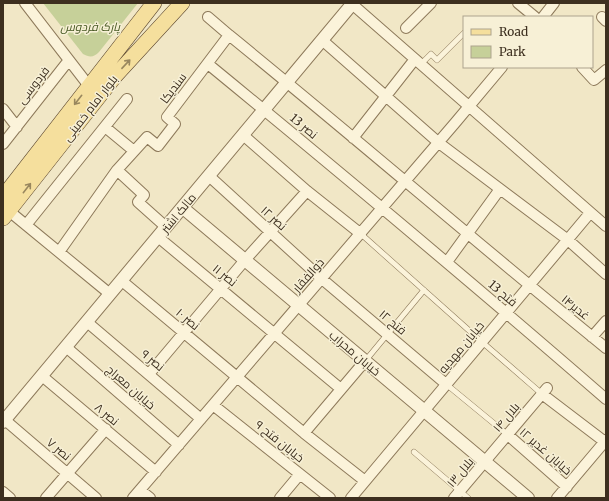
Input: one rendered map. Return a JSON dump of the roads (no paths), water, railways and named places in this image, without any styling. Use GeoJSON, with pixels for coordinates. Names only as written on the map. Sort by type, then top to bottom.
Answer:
{"type":"FeatureCollection","features":[{"type":"Feature","properties":{"kind":"main road","name":"بلوار امام خمینی"},"geometry":{"type":"LineString","coordinates":[[3,197],[154,3]]}},
{"type":"Feature","properties":{"kind":"main road","name":"بلوار امام خمینی"},"geometry":{"type":"LineString","coordinates":[[6,215],[115,76],[176,6]]}},
{"type":"Feature","properties":{"kind":"street"},"geometry":{"type":"LineString","coordinates":[[25,3],[88,86]]}},
{"type":"Feature","properties":{"kind":"street"},"geometry":{"type":"LineString","coordinates":[[406,28],[431,3]]}},
{"type":"Feature","properties":{"kind":"street"},"geometry":{"type":"LineString","coordinates":[[518,3],[534,16]]}},
{"type":"Feature","properties":{"kind":"street"},"geometry":{"type":"LineString","coordinates":[[544,16],[554,3]]}},
{"type":"Feature","properties":{"kind":"street"},"geometry":{"type":"LineString","coordinates":[[353,4],[605,225]]}},
{"type":"Feature","properties":{"kind":"street","name":"مالک اشتر"},"geometry":{"type":"LineString","coordinates":[[4,421],[353,4]]}},
{"type":"Feature","properties":{"kind":"street"},"geometry":{"type":"LineString","coordinates":[[208,17],[287,82]]}},
{"type":"Feature","properties":{"kind":"street","name":"سندیکا"},"geometry":{"type":"LineString","coordinates":[[59,252],[117,170],[147,137],[158,146],[175,124],[167,117],[229,35]]}},
{"type":"Feature","properties":{"kind":"street"},"geometry":{"type":"LineString","coordinates":[[322,40],[439,143],[568,240],[606,274]]}},
{"type":"Feature","properties":{"kind":"street","name":"فردوسی"},"geometry":{"type":"LineString","coordinates":[[3,144],[69,60]]}},
{"type":"Feature","properties":{"kind":"street"},"geometry":{"type":"LineString","coordinates":[[353,138],[386,96],[418,62]]}},
{"type":"Feature","properties":{"kind":"street","name":"نصر 13"},"geometry":{"type":"LineString","coordinates":[[208,64],[383,208]]}},
{"type":"Feature","properties":{"kind":"street","name":"ذوالفقار"},"geometry":{"type":"LineString","coordinates":[[133,498],[439,143],[501,68]]}},
{"type":"Feature","properties":{"kind":"street"},"geometry":{"type":"LineString","coordinates":[[583,68],[594,80],[606,70]]}},
{"type":"Feature","properties":{"kind":"street","name":"غدیر۱۴"},"geometry":{"type":"LineString","coordinates":[[287,82],[529,286],[606,348]]}},
{"type":"Feature","properties":{"kind":"street"},"geometry":{"type":"LineString","coordinates":[[26,225],[127,99]]}},
{"type":"Feature","properties":{"kind":"street"},"geometry":{"type":"LineString","coordinates":[[3,109],[17,127]]}},
{"type":"Feature","properties":{"kind":"street"},"geometry":{"type":"LineString","coordinates":[[105,127],[134,151]]}},
{"type":"Feature","properties":{"kind":"street"},"geometry":{"type":"LineString","coordinates":[[243,135],[307,191],[361,234]]}},
{"type":"Feature","properties":{"kind":"street"},"geometry":{"type":"LineString","coordinates":[[117,170],[144,195],[138,202],[166,227]]}},
{"type":"Feature","properties":{"kind":"street","name":"نصر ۱۲"},"geometry":{"type":"LineString","coordinates":[[209,176],[322,278]]}},
{"type":"Feature","properties":{"kind":"street"},"geometry":{"type":"LineString","coordinates":[[447,262],[500,189]]}},
{"type":"Feature","properties":{"kind":"street"},"geometry":{"type":"LineString","coordinates":[[149,374],[245,260],[307,191]]}},
{"type":"Feature","properties":{"kind":"street","name":"خیابان محراب"},"geometry":{"type":"LineString","coordinates":[[182,208],[528,498]]}},
{"type":"Feature","properties":{"kind":"street","name":"فتح 13"},"geometry":{"type":"LineString","coordinates":[[383,208],[606,399]]}},
{"type":"Feature","properties":{"kind":"street","name":"خیابان مهدیه"},"geometry":{"type":"LineString","coordinates":[[351,498],[590,213]]}},
{"type":"Feature","properties":{"kind":"street"},"geometry":{"type":"LineString","coordinates":[[6,215],[26,225],[110,294]]}},
{"type":"Feature","properties":{"kind":"street","name":"نصر ۱۱"},"geometry":{"type":"LineString","coordinates":[[158,237],[341,388]]}},
{"type":"Feature","properties":{"kind":"street","name":"فتح ۱۲"},"geometry":{"type":"LineString","coordinates":[[322,278],[446,384]]}},
{"type":"Feature","properties":{"kind":"street","name":"نصر ۱۰"},"geometry":{"type":"LineString","coordinates":[[122,280],[304,433],[366,481]]}},
{"type":"Feature","properties":{"kind":"street"},"geometry":{"type":"LineString","coordinates":[[592,337],[606,321]]}},
{"type":"Feature","properties":{"kind":"street","name":"نصر ۹"},"geometry":{"type":"LineString","coordinates":[[87,322],[201,419]]}},
{"type":"Feature","properties":{"kind":"street","name":"خیابان معراج"},"geometry":{"type":"LineString","coordinates":[[66,347],[179,445]]}},
{"type":"Feature","properties":{"kind":"street"},"geometry":{"type":"LineString","coordinates":[[304,433],[365,361]]}},
{"type":"Feature","properties":{"kind":"street","name":"نصر ۸"},"geometry":{"type":"LineString","coordinates":[[42,376],[156,472]]}},
{"type":"Feature","properties":{"kind":"street"},"geometry":{"type":"LineString","coordinates":[[545,391],[605,441],[557,498]]}},
{"type":"Feature","properties":{"kind":"street","name":"بلال ۱۴"},"geometry":{"type":"LineString","coordinates":[[485,462],[545,391]]}},
{"type":"Feature","properties":{"kind":"street","name":"خیابان فتح ۹"},"geometry":{"type":"LineString","coordinates":[[213,405],[330,498]]}},
{"type":"Feature","properties":{"kind":"street","name":"نصر ۷"},"geometry":{"type":"LineString","coordinates":[[4,421],[96,498]]}},
{"type":"Feature","properties":{"kind":"street"},"geometry":{"type":"LineString","coordinates":[[46,498],[106,429]]}},
{"type":"Feature","properties":{"kind":"street","name":"خیابان غدیر ۱۲"},"geometry":{"type":"LineString","coordinates":[[508,435],[567,487]]}},
{"type":"Feature","properties":{"kind":"street","name":"بلال ۱۳"},"geometry":{"type":"LineString","coordinates":[[457,495],[485,462]]}},
{"type":"Feature","properties":{"kind":"street"},"geometry":{"type":"LineString","coordinates":[[280,498],[300,474]]}},
{"type":"Feature","properties":{"kind":"street"},"geometry":{"type":"LineString","coordinates":[[140,490],[150,498]]}},
{"type":"Feature","properties":{"kind":"street"},"geometry":{"type":"LineString","coordinates":[[3,492],[10,498]]}},
{"type":"Feature","properties":{"kind":"lane"},"geometry":{"type":"LineString","coordinates":[[418,62],[431,54],[437,60],[463,34]]}},
{"type":"Feature","properties":{"kind":"lane"},"geometry":{"type":"LineString","coordinates":[[361,234],[482,342],[545,391]]}},
{"type":"Feature","properties":{"kind":"lane"},"geometry":{"type":"LineString","coordinates":[[365,361],[424,290]]}},
{"type":"Feature","properties":{"kind":"lane"},"geometry":{"type":"LineString","coordinates":[[446,384],[508,435]]}},
{"type":"Feature","properties":{"kind":"lane"},"geometry":{"type":"LineString","coordinates":[[414,452],[457,495],[468,498]]}},
{"type":"Feature","properties":{"kind":"park label","name":"پارک فردوس"},"geometry":{"type":"Point","coordinates":[90,26]}}]}
